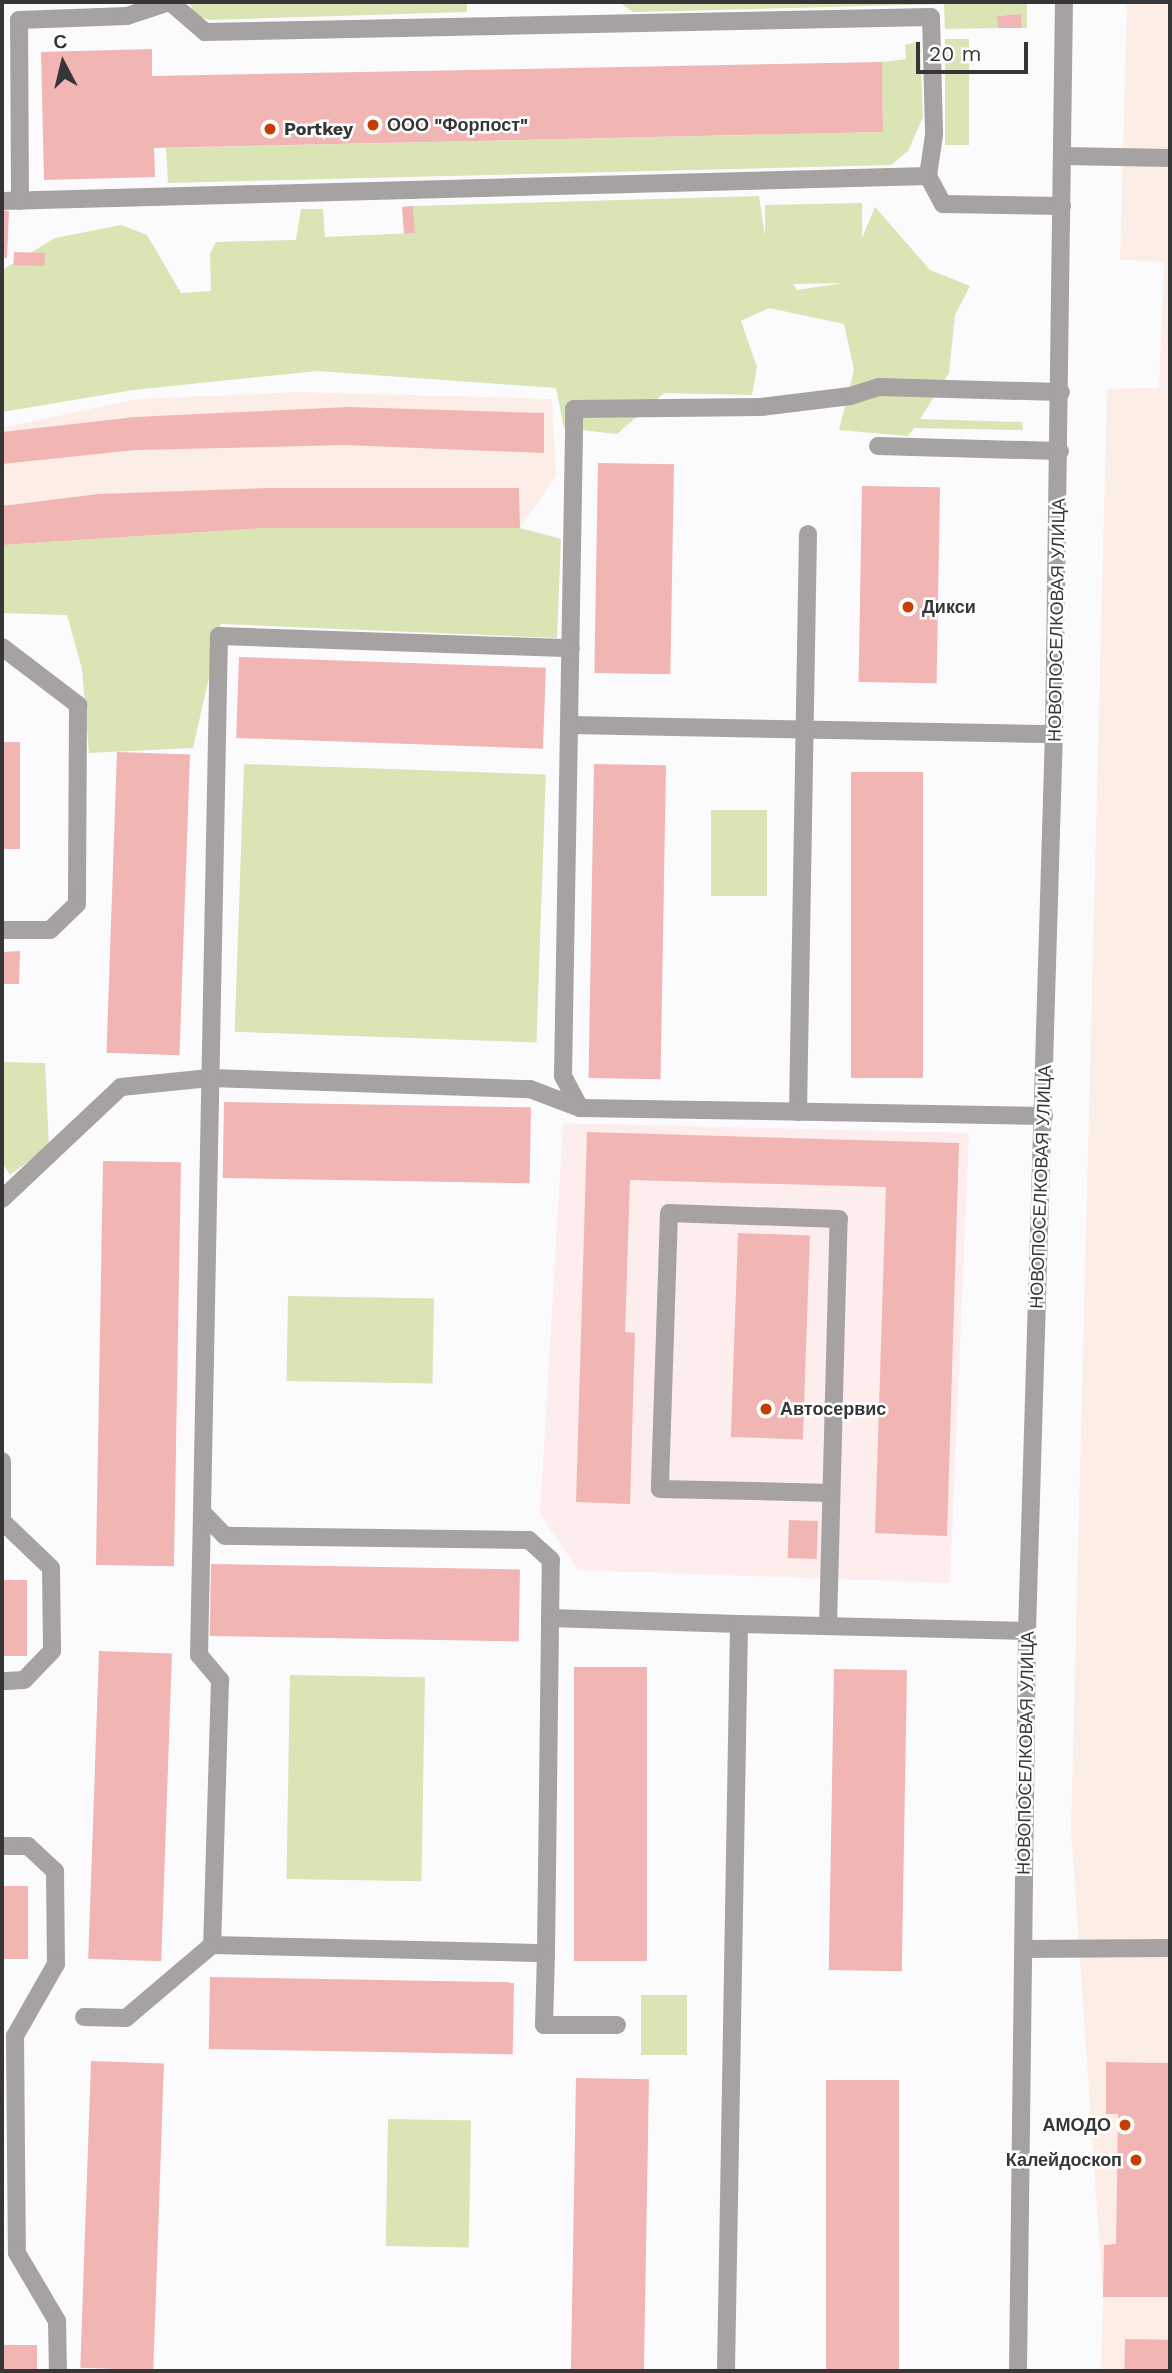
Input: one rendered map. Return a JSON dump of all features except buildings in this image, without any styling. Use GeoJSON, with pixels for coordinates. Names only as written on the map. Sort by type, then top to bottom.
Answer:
{"type":"FeatureCollection","features":[{"type":"Feature","properties":{"kind":"street"},"geometry":{"type":"LineString","coordinates":[[928,177],[11,201],[19,20],[127,16],[169,2],[205,32],[931,17],[934,135],[928,177],[943,204],[1062,206]]}},
{"type":"Feature","properties":{"kind":"street","name":"НОВОПОСЕЛКОВАЯ УЛИЦА"},"geometry":{"type":"LineString","coordinates":[[1018,2371],[1027,1631],[1054,734],[1061,392],[1064,2]]}},
{"type":"Feature","properties":{"kind":"street"},"geometry":{"type":"LineString","coordinates":[[1063,156],[1170,158]]}},
{"type":"Feature","properties":{"kind":"street"},"geometry":{"type":"LineString","coordinates":[[580,1108],[563,1076],[575,410],[761,407],[850,396],[879,387],[1061,392]]}},
{"type":"Feature","properties":{"kind":"street"},"geometry":{"type":"LineString","coordinates":[[878,446],[1060,451]]}},
{"type":"Feature","properties":{"kind":"street"},"geometry":{"type":"LineString","coordinates":[[798,1111],[808,534]]}},
{"type":"Feature","properties":{"kind":"street"},"geometry":{"type":"LineString","coordinates":[[212,1945],[220,1680],[199,1655],[219,636],[571,648]]}},
{"type":"Feature","properties":{"kind":"street"},"geometry":{"type":"LineString","coordinates":[[2,647],[78,705],[77,904],[50,930],[2,930]]}},
{"type":"Feature","properties":{"kind":"street"},"geometry":{"type":"LineString","coordinates":[[570,724],[1054,734]]}},
{"type":"Feature","properties":{"kind":"street"},"geometry":{"type":"LineString","coordinates":[[2,1199],[121,1087],[211,1078],[530,1088],[580,1108],[1044,1116]]}},
{"type":"Feature","properties":{"kind":"street"},"geometry":{"type":"LineString","coordinates":[[828,1626],[839,1219],[669,1213],[660,1489],[831,1493]]}},
{"type":"Feature","properties":{"kind":"street"},"geometry":{"type":"LineString","coordinates":[[2,1461],[2,1521],[51,1569],[52,1651],[24,1681],[2,1681]]}},
{"type":"Feature","properties":{"kind":"street"},"geometry":{"type":"LineString","coordinates":[[202,1512],[225,1536],[529,1540],[551,1560],[544,2025],[617,2025]]}},
{"type":"Feature","properties":{"kind":"street"},"geometry":{"type":"LineString","coordinates":[[550,1618],[1027,1631]]}},
{"type":"Feature","properties":{"kind":"street"},"geometry":{"type":"LineString","coordinates":[[726,2371],[739,1624]]}},
{"type":"Feature","properties":{"kind":"street"},"geometry":{"type":"LineString","coordinates":[[2,1846],[28,1846],[55,1871],[56,1964],[15,2036],[17,2253],[57,2321],[58,2371]]}},
{"type":"Feature","properties":{"kind":"street"},"geometry":{"type":"LineString","coordinates":[[84,2017],[126,2018],[212,1945],[546,1953]]}},
{"type":"Feature","properties":{"kind":"street"},"geometry":{"type":"LineString","coordinates":[[1024,1949],[1170,1948]]}},
{"type":"Feature","properties":{"kind":"shaded area"},"geometry":{"type":"Polygon","coordinates":[[[1127,2],[1170,2],[1170,2371],[1101,2371],[1103,2297],[1071,1829],[1107,389],[1159,388],[1164,262],[1120,260],[1127,2]]]}},
{"type":"Feature","properties":{"kind":"shaded area"},"geometry":{"type":"Polygon","coordinates":[[[300,392],[552,399],[556,476],[520,528],[89,536],[2,545],[2,428],[136,399],[300,392]]]}},
{"type":"Feature","properties":{"kind":"shaded area"},"geometry":{"type":"Polygon","coordinates":[[[563,1123],[969,1133],[950,1583],[578,1570],[540,1514],[563,1123]]]}},
{"type":"Feature","properties":{"kind":"green space"},"geometry":{"type":"Polygon","coordinates":[[[189,2],[467,2],[467,12],[209,20],[195,15],[189,2]]]}},
{"type":"Feature","properties":{"kind":"green space"},"geometry":{"type":"Polygon","coordinates":[[[619,2],[1027,2],[1027,28],[1022,28],[1020,14],[997,16],[998,28],[945,29],[944,4],[633,12],[619,2]]]}},
{"type":"Feature","properties":{"kind":"green space"},"geometry":{"type":"Polygon","coordinates":[[[945,39],[969,39],[969,145],[945,145],[945,39]]]}},
{"type":"Feature","properties":{"kind":"green space"},"geometry":{"type":"Polygon","coordinates":[[[920,41],[923,117],[908,151],[891,165],[168,183],[166,148],[883,132],[882,62],[906,59],[905,45],[920,41]]]}},
{"type":"Feature","properties":{"kind":"green space"},"geometry":{"type":"Polygon","coordinates":[[[759,196],[765,236],[765,205],[862,203],[862,238],[875,207],[930,270],[970,286],[955,315],[949,373],[920,419],[1022,422],[1023,430],[914,428],[908,436],[839,430],[854,370],[844,324],[769,308],[741,321],[757,367],[752,395],[664,393],[617,434],[564,428],[556,388],[317,371],[133,390],[2,412],[2,270],[55,238],[121,225],[147,235],[181,293],[211,291],[210,254],[216,242],[296,240],[301,209],[323,209],[325,237],[414,233],[413,206],[759,196]],[[844,283],[793,284],[797,290],[844,283]]]}},
{"type":"Feature","properties":{"kind":"green space"},"geometry":{"type":"Polygon","coordinates":[[[264,528],[520,528],[561,539],[557,638],[221,624],[193,748],[89,753],[82,669],[67,615],[2,613],[2,545],[264,528]]]}},
{"type":"Feature","properties":{"kind":"green space"},"geometry":{"type":"Polygon","coordinates":[[[244,764],[546,775],[536,1042],[235,1032],[244,764]]]}},
{"type":"Feature","properties":{"kind":"green space"},"geometry":{"type":"Polygon","coordinates":[[[711,810],[767,810],[767,896],[711,896],[711,810]]]}},
{"type":"Feature","properties":{"kind":"green space"},"geometry":{"type":"Polygon","coordinates":[[[2,1062],[45,1063],[49,1146],[10,1175],[2,1162],[2,1062]]]}},
{"type":"Feature","properties":{"kind":"green space"},"geometry":{"type":"Polygon","coordinates":[[[288,1296],[434,1299],[432,1384],[287,1381],[288,1296]]]}},
{"type":"Feature","properties":{"kind":"green space"},"geometry":{"type":"Polygon","coordinates":[[[290,1675],[425,1677],[421,1881],[286,1879],[290,1675]]]}},
{"type":"Feature","properties":{"kind":"green space"},"geometry":{"type":"Polygon","coordinates":[[[641,1995],[687,1995],[687,2055],[641,2055],[641,1995]]]}},
{"type":"Feature","properties":{"kind":"green space"},"geometry":{"type":"Polygon","coordinates":[[[388,2119],[471,2120],[469,2247],[386,2246],[388,2119]]]}},
{"type":"Feature","properties":{"kind":"place","name":"ООО \"Форпост\""},"geometry":{"type":"Point","coordinates":[373,125]}},
{"type":"Feature","properties":{"kind":"place","name":"Portkey"},"geometry":{"type":"Point","coordinates":[270,129]}},
{"type":"Feature","properties":{"kind":"place","name":"Дикси"},"geometry":{"type":"Point","coordinates":[908,607]}},
{"type":"Feature","properties":{"kind":"place","name":"Автосервис"},"geometry":{"type":"Point","coordinates":[766,1409]}},
{"type":"Feature","properties":{"kind":"place","name":"АМОДО"},"geometry":{"type":"Point","coordinates":[1125,2125]}},
{"type":"Feature","properties":{"kind":"place","name":"Калейдоскоп"},"geometry":{"type":"Point","coordinates":[1136,2160]}}]}
